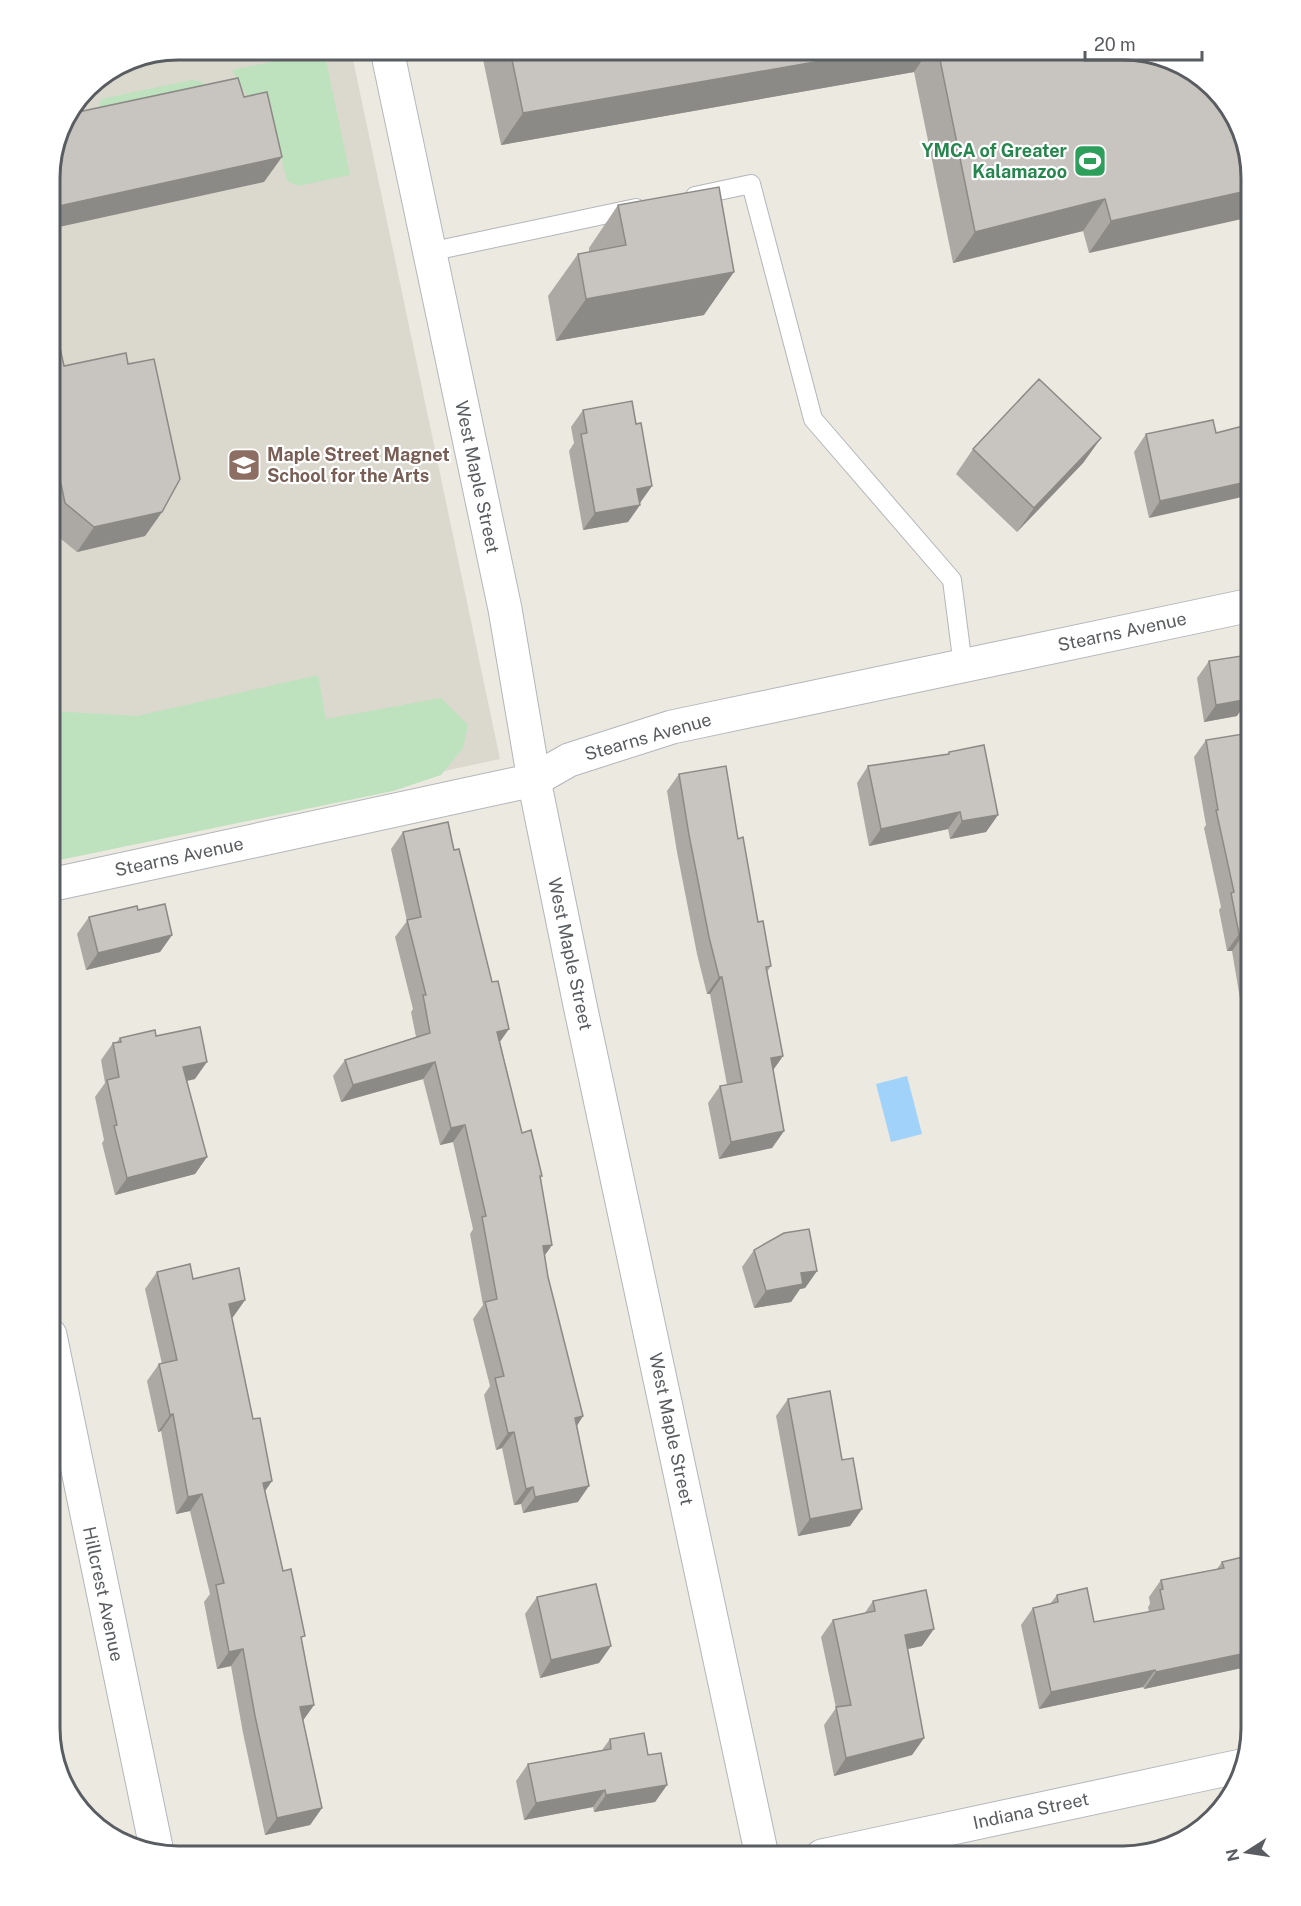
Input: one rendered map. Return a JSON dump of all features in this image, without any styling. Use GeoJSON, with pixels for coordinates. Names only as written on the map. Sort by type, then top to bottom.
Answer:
{"type":"FeatureCollection","features":[{"type":"Feature","properties":{"kind":"street","name":"West Maple Street"},"geometry":{"type":"LineString","coordinates":[[389,60],[505,609],[534,780],[585,1028],[760,1846]]}},
{"type":"Feature","properties":{"kind":"street","name":"Stearns Avenue"},"geometry":{"type":"LineString","coordinates":[[60,883],[534,780],[569,760],[672,727],[1241,607]]}},
{"type":"Feature","properties":{"kind":"street","name":"Hillcrest Avenue"},"geometry":{"type":"LineString","coordinates":[[60,1383],[155,1844]]}},
{"type":"Feature","properties":{"kind":"street","name":"Indiana Street"},"geometry":{"type":"LineString","coordinates":[[869,1846],[1234,1768]]}},
{"type":"Feature","properties":{"kind":"lane"},"geometry":{"type":"LineString","coordinates":[[682,199],[751,184],[813,418],[951,580],[963,666]]}},
{"type":"Feature","properties":{"kind":"lane"},"geometry":{"type":"LineString","coordinates":[[429,252],[648,206]]}},
{"type":"Feature","properties":{"kind":"shaded area","name":"Maple Street Magnet School for the Arts"},"geometry":{"type":"Polygon","coordinates":[[[170,60],[353,60],[500,759],[60,854],[60,170],[69,133],[80,112],[100,89],[119,76],[140,66],[170,60]]]}},
{"type":"Feature","properties":{"kind":"green space"},"geometry":{"type":"Polygon","coordinates":[[[280,60],[326,60],[350,175],[298,186],[287,181],[280,152],[232,70],[280,60]]]}},
{"type":"Feature","properties":{"kind":"green space"},"geometry":{"type":"Polygon","coordinates":[[[192,80],[202,82],[214,90],[98,109],[101,99],[192,80]]]}},
{"type":"Feature","properties":{"kind":"green space"},"geometry":{"type":"Polygon","coordinates":[[[318,675],[326,719],[441,698],[468,725],[463,748],[441,775],[393,791],[60,860],[60,712],[137,716],[318,675]]]}},
{"type":"Feature","properties":{"kind":"water"},"geometry":{"type":"Polygon","coordinates":[[[907,1076],[922,1134],[891,1142],[876,1084],[907,1076]]]}},
{"type":"Feature","properties":{"kind":"building"},"geometry":{"type":"Polygon","coordinates":[[[512,60],[826,60],[523,113],[512,60]]]}},
{"type":"Feature","properties":{"kind":"building"},"geometry":{"type":"Polygon","coordinates":[[[940,60],[1131,60],[1146,62],[1175,72],[1201,89],[1217,106],[1232,133],[1240,163],[1241,192],[1111,221],[1105,199],[975,232],[940,60]]]}},
{"type":"Feature","properties":{"kind":"building"},"geometry":{"type":"Polygon","coordinates":[[[238,78],[244,97],[267,92],[282,157],[60,206],[62,155],[69,133],[80,112],[238,78]]]}},
{"type":"Feature","properties":{"kind":"building"},"geometry":{"type":"Polygon","coordinates":[[[719,187],[734,272],[586,299],[578,254],[626,245],[618,205],[719,187]]]}},
{"type":"Feature","properties":{"kind":"building"},"geometry":{"type":"Polygon","coordinates":[[[60,348],[64,366],[126,353],[128,364],[154,359],[180,479],[162,512],[94,527],[65,503],[61,484],[60,348]]]}},
{"type":"Feature","properties":{"kind":"building"},"geometry":{"type":"Polygon","coordinates":[[[1039,379],[1101,438],[1034,508],[973,449],[1039,379]]]}},
{"type":"Feature","properties":{"kind":"building"},"geometry":{"type":"Polygon","coordinates":[[[632,401],[636,424],[641,423],[652,486],[637,489],[640,505],[595,513],[581,434],[587,433],[583,410],[632,401]]]}},
{"type":"Feature","properties":{"kind":"building"},"geometry":{"type":"Polygon","coordinates":[[[1213,420],[1216,433],[1241,427],[1241,483],[1160,501],[1146,434],[1213,420]]]}},
{"type":"Feature","properties":{"kind":"building"},"geometry":{"type":"Polygon","coordinates":[[[1241,656],[1241,700],[1216,705],[1209,661],[1241,656]]]}},
{"type":"Feature","properties":{"kind":"building"},"geometry":{"type":"Polygon","coordinates":[[[1241,734],[1241,934],[1239,934],[1231,893],[1234,892],[1216,810],[1218,810],[1206,740],[1241,734]]]}},
{"type":"Feature","properties":{"kind":"building"},"geometry":{"type":"Polygon","coordinates":[[[984,745],[998,815],[962,821],[960,812],[881,829],[868,766],[949,754],[949,752],[984,745]]]}},
{"type":"Feature","properties":{"kind":"building"},"geometry":{"type":"Polygon","coordinates":[[[726,766],[738,839],[743,837],[758,922],[763,921],[771,966],[766,967],[783,1056],[771,1058],[784,1131],[731,1142],[720,1086],[742,1082],[722,977],[719,977],[709,937],[679,774],[726,766]]]}},
{"type":"Feature","properties":{"kind":"building"},"geometry":{"type":"Polygon","coordinates":[[[448,822],[454,850],[459,849],[492,982],[498,981],[509,1029],[497,1032],[522,1133],[531,1130],[542,1176],[540,1176],[552,1245],[543,1246],[548,1277],[583,1416],[575,1418],[589,1486],[535,1497],[533,1487],[526,1489],[514,1432],[508,1433],[495,1378],[504,1376],[485,1302],[497,1299],[482,1217],[486,1216],[465,1125],[451,1128],[435,1062],[353,1085],[345,1060],[430,1033],[423,995],[426,995],[407,920],[421,917],[403,832],[448,822]]]}},
{"type":"Feature","properties":{"kind":"building"},"geometry":{"type":"Polygon","coordinates":[[[165,904],[172,935],[98,953],[89,917],[137,906],[138,910],[165,904]]]}},
{"type":"Feature","properties":{"kind":"building"},"geometry":{"type":"Polygon","coordinates":[[[200,1027],[207,1062],[183,1067],[207,1157],[127,1178],[114,1126],[117,1125],[107,1080],[119,1077],[113,1043],[121,1042],[120,1038],[155,1030],[156,1036],[200,1027]]]}},
{"type":"Feature","properties":{"kind":"building"},"geometry":{"type":"Polygon","coordinates":[[[809,1229],[817,1271],[801,1273],[803,1284],[766,1291],[754,1250],[784,1233],[809,1229]]]}},
{"type":"Feature","properties":{"kind":"building"},"geometry":{"type":"Polygon","coordinates":[[[190,1264],[193,1279],[239,1268],[245,1300],[229,1304],[253,1419],[260,1418],[272,1481],[263,1483],[283,1571],[291,1569],[305,1636],[301,1637],[314,1705],[300,1707],[322,1808],[277,1818],[243,1649],[229,1652],[216,1585],[224,1583],[202,1494],[188,1497],[173,1414],[170,1415],[159,1364],[177,1360],[157,1272],[190,1264]]]}},
{"type":"Feature","properties":{"kind":"building"},"geometry":{"type":"Polygon","coordinates":[[[830,1391],[842,1460],[853,1458],[862,1509],[810,1519],[788,1399],[830,1391]]]}},
{"type":"Feature","properties":{"kind":"building"},"geometry":{"type":"Polygon","coordinates":[[[1241,1557],[1241,1654],[1051,1692],[1033,1608],[1058,1602],[1057,1595],[1087,1588],[1094,1622],[1164,1609],[1160,1590],[1163,1589],[1161,1580],[1224,1568],[1222,1562],[1241,1557]]]}},
{"type":"Feature","properties":{"kind":"building"},"geometry":{"type":"Polygon","coordinates":[[[596,1584],[611,1646],[551,1660],[537,1597],[596,1584]]]}},
{"type":"Feature","properties":{"kind":"building"},"geometry":{"type":"Polygon","coordinates":[[[926,1590],[934,1629],[905,1635],[924,1738],[846,1758],[836,1707],[851,1705],[833,1620],[875,1611],[873,1601],[926,1590]]]}},
{"type":"Feature","properties":{"kind":"building"},"geometry":{"type":"Polygon","coordinates":[[[644,1733],[648,1755],[661,1753],[667,1785],[606,1795],[605,1790],[536,1803],[528,1764],[611,1749],[610,1739],[644,1733]]]}},
{"type":"Feature","properties":{"kind":"place","name":"YMCA of Greater Kalamazoo"},"geometry":{"type":"Point","coordinates":[1090,161]}},
{"type":"Feature","properties":{"kind":"place","name":"Maple Street Magnet School for the Arts"},"geometry":{"type":"Point","coordinates":[244,465]}}]}
